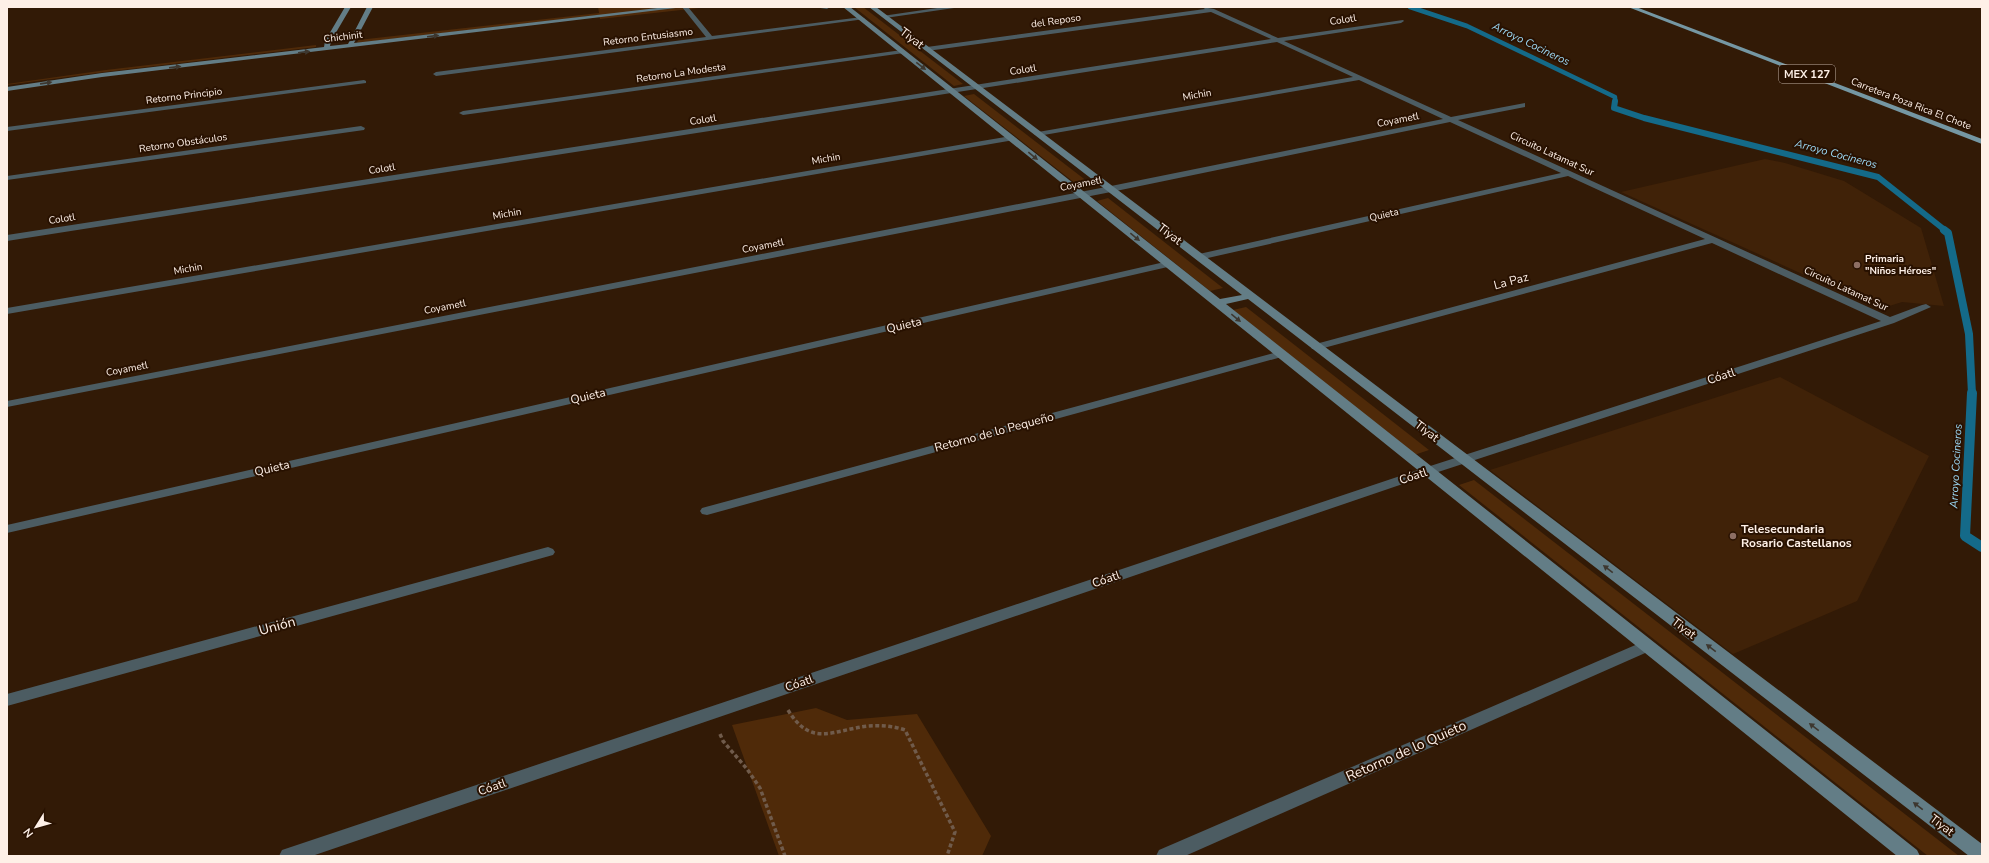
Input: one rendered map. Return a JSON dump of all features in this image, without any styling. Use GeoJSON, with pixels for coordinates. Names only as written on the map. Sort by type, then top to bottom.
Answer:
{"type":"FeatureCollection","features":[{"type":"Feature","properties":{"kind":"main road","name":"Carretera Poza Rica El Chote"},"geometry":{"type":"LineString","coordinates":[[1631,7],[1982,142]]}},
{"type":"Feature","properties":{"kind":"street"},"geometry":{"type":"LineString","coordinates":[[327,49],[328,41],[348,7]]}},
{"type":"Feature","properties":{"kind":"street"},"geometry":{"type":"LineString","coordinates":[[350,46],[370,7]]}},
{"type":"Feature","properties":{"kind":"street","name":"Chichinit"},"geometry":{"type":"LineString","coordinates":[[320,42],[622,7]]}},
{"type":"Feature","properties":{"kind":"street","name":"Chichinit"},"geometry":{"type":"LineString","coordinates":[[7,89],[102,75],[681,7]]}},
{"type":"Feature","properties":{"kind":"street"},"geometry":{"type":"LineString","coordinates":[[686,7],[711,39]]}},
{"type":"Feature","properties":{"kind":"street"},"geometry":{"type":"LineString","coordinates":[[817,7],[827,7]]}},
{"type":"Feature","properties":{"kind":"street","name":"Tiyat"},"geometry":{"type":"LineString","coordinates":[[846,7],[1910,856]]}},
{"type":"Feature","properties":{"kind":"street","name":"Tiyat"},"geometry":{"type":"LineString","coordinates":[[872,7],[1982,855]]}},
{"type":"Feature","properties":{"kind":"street"},"geometry":{"type":"LineString","coordinates":[[884,16],[958,7]]}},
{"type":"Feature","properties":{"kind":"street","name":"Circuito Latamat Sur"},"geometry":{"type":"LineString","coordinates":[[1208,8],[1890,321]]}},
{"type":"Feature","properties":{"kind":"street","name":"del Reposo"},"geometry":{"type":"LineString","coordinates":[[927,49],[1208,8]]}},
{"type":"Feature","properties":{"kind":"street","name":"Retorno Entusiasmo"},"geometry":{"type":"LineString","coordinates":[[436,74],[862,19]]}},
{"type":"Feature","properties":{"kind":"street","name":"Colotl"},"geometry":{"type":"LineString","coordinates":[[7,238],[1401,22]]}},
{"type":"Feature","properties":{"kind":"street"},"geometry":{"type":"LineString","coordinates":[[886,39],[910,36]]}},
{"type":"Feature","properties":{"kind":"street","name":"Retorno La Modesta"},"geometry":{"type":"LineString","coordinates":[[463,114],[902,52]]}},
{"type":"Feature","properties":{"kind":"street","name":"Michin"},"geometry":{"type":"LineString","coordinates":[[1038,134],[1361,78]]}},
{"type":"Feature","properties":{"kind":"street","name":"Retorno Principio"},"geometry":{"type":"LineString","coordinates":[[7,129],[364,82]]}},
{"type":"Feature","properties":{"kind":"street","name":"Coyametl"},"geometry":{"type":"LineString","coordinates":[[7,404],[1082,195],[1522,105]]}},
{"type":"Feature","properties":{"kind":"street","name":"Retorno Obstáculos"},"geometry":{"type":"LineString","coordinates":[[7,178],[361,128]]}},
{"type":"Feature","properties":{"kind":"street","name":"Michin"},"geometry":{"type":"LineString","coordinates":[[7,311],[1011,138]]}},
{"type":"Feature","properties":{"kind":"street","name":"Quieta"},"geometry":{"type":"LineString","coordinates":[[1199,257],[1568,174]]}},
{"type":"Feature","properties":{"kind":"street","name":"La Paz"},"geometry":{"type":"LineString","coordinates":[[1316,347],[1713,240]]}},
{"type":"Feature","properties":{"kind":"street","name":"Quieta"},"geometry":{"type":"LineString","coordinates":[[7,529],[1169,264]]}},
{"type":"Feature","properties":{"kind":"street"},"geometry":{"type":"LineString","coordinates":[[1217,303],[1250,296]]}},
{"type":"Feature","properties":{"kind":"street","name":"Cóatl"},"geometry":{"type":"LineString","coordinates":[[288,856],[1428,471],[1890,321],[1926,307]]}},
{"type":"Feature","properties":{"kind":"street","name":"Retorno de lo Pequeño"},"geometry":{"type":"LineString","coordinates":[[707,511],[1281,354]]}},
{"type":"Feature","properties":{"kind":"street","name":"Unión"},"geometry":{"type":"LineString","coordinates":[[7,700],[548,552]]}},
{"type":"Feature","properties":{"kind":"street","name":"Retorno de lo Quieto"},"geometry":{"type":"LineString","coordinates":[[1165,856],[1647,646]]}},
{"type":"Feature","properties":{"kind":"path"},"geometry":{"type":"LineString","coordinates":[[779,690],[794,723],[810,732],[829,734],[868,726],[891,726],[905,730],[955,832],[947,856]]}},
{"type":"Feature","properties":{"kind":"path"},"geometry":{"type":"LineString","coordinates":[[711,713],[723,741],[747,769],[760,788],[785,856]]}},
{"type":"Feature","properties":{"kind":"shaded area"},"geometry":{"type":"Polygon","coordinates":[[[598,7],[699,8],[600,19],[599,15],[357,43],[358,40],[599,13],[598,7]]]}},
{"type":"Feature","properties":{"kind":"shaded area"},"geometry":{"type":"Polygon","coordinates":[[[854,7],[863,7],[963,84],[954,86],[854,7]]]}},
{"type":"Feature","properties":{"kind":"shaded area"},"geometry":{"type":"Polygon","coordinates":[[[316,45],[316,47],[7,85],[106,70],[316,45]]]}},
{"type":"Feature","properties":{"kind":"shaded area"},"geometry":{"type":"Polygon","coordinates":[[[974,94],[1092,185],[1080,187],[964,96],[974,94]]]}},
{"type":"Feature","properties":{"kind":"shaded area","name":"Primaria \"Niños Héroes\""},"geometry":{"type":"Polygon","coordinates":[[[1765,159],[1785,163],[1844,181],[1921,228],[1944,306],[1902,302],[1880,309],[1621,192],[1765,159]]]}},
{"type":"Feature","properties":{"kind":"shaded area"},"geometry":{"type":"Polygon","coordinates":[[[1108,198],[1223,288],[1210,291],[1097,201],[1108,198]]]}},
{"type":"Feature","properties":{"kind":"shaded area"},"geometry":{"type":"Polygon","coordinates":[[[1246,307],[1429,450],[1414,455],[1233,310],[1246,307]]]}},
{"type":"Feature","properties":{"kind":"shaded area","name":"Telesecundaria Rosario Castellanos"},"geometry":{"type":"Polygon","coordinates":[[[1780,377],[1929,456],[1857,601],[1733,654],[1490,470],[1780,377]]]}},
{"type":"Feature","properties":{"kind":"shaded area"},"geometry":{"type":"Polygon","coordinates":[[[1474,480],[1959,856],[1928,856],[1459,485],[1474,480]]]}},
{"type":"Feature","properties":{"kind":"shaded area"},"geometry":{"type":"Polygon","coordinates":[[[816,708],[847,720],[917,714],[991,836],[982,856],[779,856],[732,725],[816,708]]]}},
{"type":"Feature","properties":{"kind":"waterway","name":"Arroyo Cocineros"},"geometry":{"type":"LineString","coordinates":[[1410,7],[1467,26],[1615,97],[1615,101]]}},
{"type":"Feature","properties":{"kind":"waterway","name":"Arroyo Cocineros"},"geometry":{"type":"LineString","coordinates":[[1615,101],[1614,108],[1644,118],[1878,177],[1946,231]]}},
{"type":"Feature","properties":{"kind":"waterway","name":"Arroyo Cocineros"},"geometry":{"type":"LineString","coordinates":[[1944,230],[1948,233],[1969,334],[1972,394]]}},
{"type":"Feature","properties":{"kind":"waterway","name":"Arroyo Cocineros"},"geometry":{"type":"LineString","coordinates":[[1972,394],[1965,536],[1982,547]]}},
{"type":"Feature","properties":{"kind":"place","name":"Primaria \"Niños Héroes\""},"geometry":{"type":"Point","coordinates":[1857,265]}},
{"type":"Feature","properties":{"kind":"place","name":"Telesecundaria Rosario Castellanos"},"geometry":{"type":"Point","coordinates":[1733,536]}}]}
